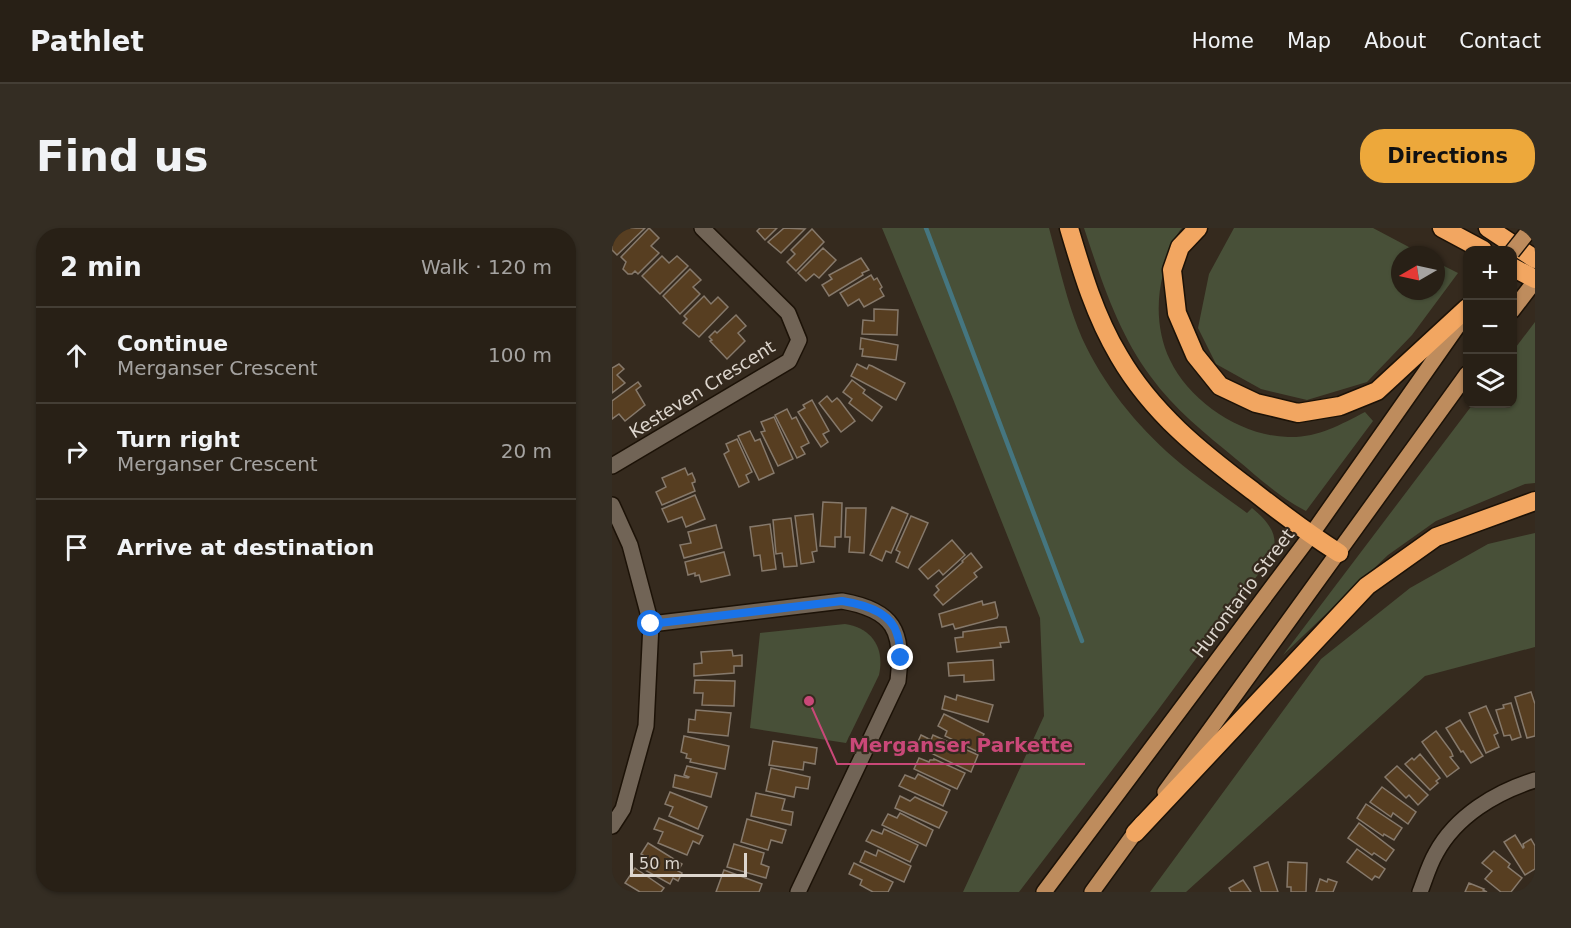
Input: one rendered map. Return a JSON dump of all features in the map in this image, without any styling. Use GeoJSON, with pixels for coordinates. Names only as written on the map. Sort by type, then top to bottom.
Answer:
{"type":"FeatureCollection","features":[{"type":"Feature","properties":{"kind":"highway"},"geometry":{"type":"LineString","coordinates":[[1069,228],[1090,295],[1105,330],[1138,386],[1184,437],[1311,535],[1339,553]]}},
{"type":"Feature","properties":{"kind":"highway"},"geometry":{"type":"LineString","coordinates":[[1198,228],[1180,247],[1172,270],[1177,312],[1195,355],[1220,386],[1256,403],[1298,413],[1340,406],[1377,391],[1463,314]]}},
{"type":"Feature","properties":{"kind":"highway"},"geometry":{"type":"LineString","coordinates":[[1442,228],[1476,246]]}},
{"type":"Feature","properties":{"kind":"highway"},"geometry":{"type":"LineString","coordinates":[[1488,228],[1535,259]]}},
{"type":"Feature","properties":{"kind":"highway"},"geometry":{"type":"LineString","coordinates":[[1517,270],[1535,280]]}},
{"type":"Feature","properties":{"kind":"highway"},"geometry":{"type":"LineString","coordinates":[[1135,833],[1367,586],[1436,537],[1535,501]]}},
{"type":"Feature","properties":{"kind":"main road"},"geometry":{"type":"LineString","coordinates":[[1517,246],[1531,228]]}},
{"type":"Feature","properties":{"kind":"main road"},"geometry":{"type":"LineString","coordinates":[[1517,304],[1535,280]]}},
{"type":"Feature","properties":{"kind":"main road","name":"Hurontario Street"},"geometry":{"type":"LineString","coordinates":[[1044,892],[1311,535],[1463,316]]}},
{"type":"Feature","properties":{"kind":"main road"},"geometry":{"type":"LineString","coordinates":[[1092,892],[1463,380]]}},
{"type":"Feature","properties":{"kind":"street","name":"Kesteven Crescent"},"geometry":{"type":"LineString","coordinates":[[612,466],[789,361],[799,340],[788,313],[702,228]]}},
{"type":"Feature","properties":{"kind":"street"},"geometry":{"type":"LineString","coordinates":[[612,505],[630,545],[651,624],[646,726],[623,809],[612,826]]}},
{"type":"Feature","properties":{"kind":"street"},"geometry":{"type":"LineString","coordinates":[[651,624],[842,601],[864,605],[882,614],[897,632],[901,658],[898,681],[798,892]]}},
{"type":"Feature","properties":{"kind":"street"},"geometry":{"type":"LineString","coordinates":[[1420,892],[1436,853],[1457,824],[1493,796],[1535,780]]}},
{"type":"Feature","properties":{"kind":"green space"},"geometry":{"type":"Polygon","coordinates":[[[882,228],[1049,228],[1077,325],[1090,355],[1110,387],[1134,418],[1174,458],[1247,513],[1252,508],[1269,526],[1274,539],[1274,546],[1268,561],[1019,892],[963,892],[1044,716],[1040,618],[882,228]]]}},
{"type":"Feature","properties":{"kind":"green space"},"geometry":{"type":"Polygon","coordinates":[[[1084,228],[1182,228],[1167,256],[1159,295],[1162,339],[1170,360],[1190,390],[1219,414],[1253,430],[1288,437],[1319,433],[1365,412],[1373,421],[1306,511],[1278,494],[1213,440],[1160,389],[1139,360],[1120,324],[1084,228]]]}},
{"type":"Feature","properties":{"kind":"green space"},"geometry":{"type":"Polygon","coordinates":[[[1234,228],[1373,228],[1407,246],[1391,246],[1391,300],[1438,300],[1412,335],[1367,382],[1307,400],[1261,389],[1216,364],[1198,328],[1209,274],[1234,228]]]}},
{"type":"Feature","properties":{"kind":"green space"},"geometry":{"type":"Polygon","coordinates":[[[1445,266],[1458,273],[1445,291],[1445,266]]]}},
{"type":"Feature","properties":{"kind":"green space"},"geometry":{"type":"Polygon","coordinates":[[[1535,322],[1535,483],[1525,484],[1436,521],[1388,555],[1283,655],[1470,408],[1517,408],[1517,346],[1535,322]]]}},
{"type":"Feature","properties":{"kind":"green space"},"geometry":{"type":"Polygon","coordinates":[[[1535,533],[1535,647],[1425,676],[1186,892],[1150,892],[1321,659],[1410,588],[1488,544],[1535,533]]]}},
{"type":"Feature","properties":{"kind":"green space"},"geometry":{"type":"Polygon","coordinates":[[[845,624],[863,630],[869,635],[878,648],[880,656],[879,675],[846,743],[750,728],[760,633],[845,624]]]}},
{"type":"Feature","properties":{"kind":"building"},"geometry":{"type":"Polygon","coordinates":[[[612,228],[645,228],[617,255],[612,250],[612,228]]]}},
{"type":"Feature","properties":{"kind":"building"},"geometry":{"type":"Polygon","coordinates":[[[649,228],[659,238],[651,246],[659,253],[638,274],[635,271],[628,274],[623,269],[626,262],[621,257],[649,228]]]}},
{"type":"Feature","properties":{"kind":"building"},"geometry":{"type":"Polygon","coordinates":[[[760,228],[777,228],[765,240],[757,231],[760,228]]]}},
{"type":"Feature","properties":{"kind":"building"},"geometry":{"type":"Polygon","coordinates":[[[784,228],[805,229],[781,253],[768,242],[784,228]]]}},
{"type":"Feature","properties":{"kind":"building"},"geometry":{"type":"Polygon","coordinates":[[[812,229],[824,242],[796,271],[787,262],[795,254],[791,250],[812,229]]]}},
{"type":"Feature","properties":{"kind":"building"},"geometry":{"type":"Polygon","coordinates":[[[823,248],[836,260],[819,278],[814,274],[806,281],[798,273],[823,248]]]}},
{"type":"Feature","properties":{"kind":"building"},"geometry":{"type":"Polygon","coordinates":[[[662,256],[669,263],[677,256],[688,266],[660,294],[642,276],[662,256]]]}},
{"type":"Feature","properties":{"kind":"building"},"geometry":{"type":"Polygon","coordinates":[[[861,258],[869,270],[829,296],[822,285],[832,279],[829,275],[861,258]]]}},
{"type":"Feature","properties":{"kind":"building"},"geometry":{"type":"Polygon","coordinates":[[[690,269],[701,280],[693,287],[700,294],[680,314],[663,296],[690,269]]]}},
{"type":"Feature","properties":{"kind":"building"},"geometry":{"type":"Polygon","coordinates":[[[871,275],[874,280],[877,278],[884,296],[864,307],[859,299],[848,306],[840,293],[871,275]]]}},
{"type":"Feature","properties":{"kind":"building"},"geometry":{"type":"Polygon","coordinates":[[[704,296],[711,304],[718,297],[728,307],[699,337],[683,323],[687,319],[684,316],[704,296]]]}},
{"type":"Feature","properties":{"kind":"building"},"geometry":{"type":"Polygon","coordinates":[[[874,309],[898,310],[897,335],[862,334],[863,320],[874,321],[874,309]]]}},
{"type":"Feature","properties":{"kind":"building"},"geometry":{"type":"Polygon","coordinates":[[[736,315],[746,326],[738,333],[745,341],[727,359],[709,337],[715,331],[717,333],[736,315]]]}},
{"type":"Feature","properties":{"kind":"building"},"geometry":{"type":"Polygon","coordinates":[[[861,338],[898,345],[896,360],[862,356],[861,338]]]}},
{"type":"Feature","properties":{"kind":"building"},"geometry":{"type":"Polygon","coordinates":[[[619,364],[624,369],[617,375],[625,383],[612,393],[612,368],[619,364]]]}},
{"type":"Feature","properties":{"kind":"building"},"geometry":{"type":"Polygon","coordinates":[[[857,364],[867,369],[869,365],[872,366],[905,383],[896,400],[851,376],[857,364]]]}},
{"type":"Feature","properties":{"kind":"building"},"geometry":{"type":"Polygon","coordinates":[[[852,380],[865,390],[863,393],[882,407],[872,421],[849,403],[852,399],[843,392],[852,380]]]}},
{"type":"Feature","properties":{"kind":"building"},"geometry":{"type":"Polygon","coordinates":[[[638,382],[641,386],[636,390],[645,405],[625,421],[619,414],[612,419],[612,401],[638,382]]]}},
{"type":"Feature","properties":{"kind":"building"},"geometry":{"type":"Polygon","coordinates":[[[827,396],[832,402],[837,398],[855,421],[841,432],[819,403],[827,396]]]}},
{"type":"Feature","properties":{"kind":"building"},"geometry":{"type":"Polygon","coordinates":[[[812,400],[829,431],[823,434],[828,442],[821,447],[798,412],[805,408],[803,405],[812,400]]]}},
{"type":"Feature","properties":{"kind":"building"},"geometry":{"type":"Polygon","coordinates":[[[787,409],[792,419],[796,417],[809,443],[801,447],[805,454],[797,458],[775,415],[787,409]]]}},
{"type":"Feature","properties":{"kind":"building"},"geometry":{"type":"Polygon","coordinates":[[[774,417],[793,459],[778,466],[761,432],[765,431],[761,422],[774,417]]]}},
{"type":"Feature","properties":{"kind":"building"},"geometry":{"type":"Polygon","coordinates":[[[750,431],[755,441],[760,439],[774,473],[759,480],[738,436],[750,431]]]}},
{"type":"Feature","properties":{"kind":"building"},"geometry":{"type":"Polygon","coordinates":[[[737,439],[752,472],[746,475],[749,482],[739,487],[724,454],[729,451],[726,444],[737,439]]]}},
{"type":"Feature","properties":{"kind":"building"},"geometry":{"type":"Polygon","coordinates":[[[685,468],[688,475],[692,473],[695,480],[692,483],[695,491],[662,505],[656,492],[666,487],[662,478],[685,468]]]}},
{"type":"Feature","properties":{"kind":"building"},"geometry":{"type":"Polygon","coordinates":[[[695,495],[705,519],[686,527],[682,517],[668,522],[662,509],[695,495]]]}},
{"type":"Feature","properties":{"kind":"building"},"geometry":{"type":"Polygon","coordinates":[[[823,502],[842,503],[841,537],[835,537],[835,547],[820,546],[823,502]]]}},
{"type":"Feature","properties":{"kind":"building"},"geometry":{"type":"Polygon","coordinates":[[[892,507],[908,514],[891,553],[886,551],[882,561],[870,555],[892,507]]]}},
{"type":"Feature","properties":{"kind":"building"},"geometry":{"type":"Polygon","coordinates":[[[846,508],[866,508],[864,553],[849,552],[850,537],[845,537],[846,508]]]}},
{"type":"Feature","properties":{"kind":"building"},"geometry":{"type":"Polygon","coordinates":[[[813,514],[817,551],[812,552],[814,562],[801,564],[795,516],[813,514]]]}},
{"type":"Feature","properties":{"kind":"building"},"geometry":{"type":"Polygon","coordinates":[[[911,516],[928,523],[908,568],[896,562],[900,552],[896,550],[911,516]]]}},
{"type":"Feature","properties":{"kind":"building"},"geometry":{"type":"Polygon","coordinates":[[[791,518],[797,566],[784,567],[782,553],[776,554],[773,520],[791,518]]]}},
{"type":"Feature","properties":{"kind":"building"},"geometry":{"type":"Polygon","coordinates":[[[770,524],[776,569],[762,571],[760,555],[754,556],[750,527],[770,524]]]}},
{"type":"Feature","properties":{"kind":"building"},"geometry":{"type":"Polygon","coordinates":[[[716,525],[722,548],[684,558],[680,545],[691,543],[688,532],[716,525]]]}},
{"type":"Feature","properties":{"kind":"building"},"geometry":{"type":"Polygon","coordinates":[[[952,540],[965,555],[943,575],[939,570],[928,579],[919,569],[952,540]]]}},
{"type":"Feature","properties":{"kind":"building"},"geometry":{"type":"Polygon","coordinates":[[[724,552],[730,575],[701,582],[699,575],[695,576],[695,573],[688,575],[685,562],[724,552]]]}},
{"type":"Feature","properties":{"kind":"building"},"geometry":{"type":"Polygon","coordinates":[[[971,553],[982,567],[974,573],[977,577],[943,605],[934,595],[939,590],[936,586],[971,553]]]}},
{"type":"Feature","properties":{"kind":"building"},"geometry":{"type":"Polygon","coordinates":[[[982,601],[983,605],[995,602],[997,618],[955,629],[953,624],[942,627],[939,614],[982,601]]]}},
{"type":"Feature","properties":{"kind":"building"},"geometry":{"type":"Polygon","coordinates":[[[1006,627],[1009,642],[1000,643],[1001,647],[957,652],[955,638],[963,637],[963,632],[1006,627]]]}},
{"type":"Feature","properties":{"kind":"building"},"geometry":{"type":"Polygon","coordinates":[[[732,650],[733,656],[742,655],[742,666],[734,666],[734,673],[694,676],[694,664],[702,663],[701,652],[732,650]]]}},
{"type":"Feature","properties":{"kind":"building"},"geometry":{"type":"Polygon","coordinates":[[[993,660],[994,680],[964,682],[964,675],[949,676],[948,663],[993,660]]]}},
{"type":"Feature","properties":{"kind":"building"},"geometry":{"type":"Polygon","coordinates":[[[695,680],[735,681],[734,706],[702,705],[703,693],[694,693],[695,680]]]}},
{"type":"Feature","properties":{"kind":"building"},"geometry":{"type":"Polygon","coordinates":[[[1531,692],[1535,704],[1535,736],[1527,738],[1515,697],[1531,692]]]}},
{"type":"Feature","properties":{"kind":"building"},"geometry":{"type":"Polygon","coordinates":[[[957,695],[993,705],[988,722],[942,709],[945,696],[956,700],[957,695]]]}},
{"type":"Feature","properties":{"kind":"building"},"geometry":{"type":"Polygon","coordinates":[[[1511,703],[1521,737],[1512,740],[1510,735],[1504,736],[1496,710],[1511,703]]]}},
{"type":"Feature","properties":{"kind":"building"},"geometry":{"type":"Polygon","coordinates":[[[1486,706],[1498,733],[1494,735],[1499,747],[1486,753],[1469,713],[1486,706]]]}},
{"type":"Feature","properties":{"kind":"building"},"geometry":{"type":"Polygon","coordinates":[[[696,710],[731,713],[728,736],[688,732],[689,719],[695,720],[696,710]]]}},
{"type":"Feature","properties":{"kind":"building"},"geometry":{"type":"Polygon","coordinates":[[[944,714],[984,734],[976,751],[945,736],[947,731],[938,726],[944,714]]]}},
{"type":"Feature","properties":{"kind":"building"},"geometry":{"type":"Polygon","coordinates":[[[1460,720],[1483,756],[1471,763],[1446,728],[1460,720]]]}},
{"type":"Feature","properties":{"kind":"building"},"geometry":{"type":"Polygon","coordinates":[[[1436,731],[1451,751],[1453,756],[1450,757],[1459,768],[1447,777],[1422,742],[1436,731]]]}},
{"type":"Feature","properties":{"kind":"building"},"geometry":{"type":"Polygon","coordinates":[[[921,735],[931,740],[933,735],[978,755],[971,772],[916,746],[921,735]]]}},
{"type":"Feature","properties":{"kind":"building"},"geometry":{"type":"Polygon","coordinates":[[[684,736],[729,746],[725,769],[690,762],[691,759],[686,758],[687,754],[681,752],[684,736]]]}},
{"type":"Feature","properties":{"kind":"building"},"geometry":{"type":"Polygon","coordinates":[[[773,741],[817,748],[815,764],[804,762],[803,770],[769,765],[773,741]]]}},
{"type":"Feature","properties":{"kind":"building"},"geometry":{"type":"Polygon","coordinates":[[[1420,754],[1440,778],[1430,790],[1405,764],[1420,754]]]}},
{"type":"Feature","properties":{"kind":"building"},"geometry":{"type":"Polygon","coordinates":[[[919,758],[929,762],[934,759],[965,773],[957,789],[914,769],[919,758]]]}},
{"type":"Feature","properties":{"kind":"building"},"geometry":{"type":"Polygon","coordinates":[[[687,766],[717,773],[711,797],[673,787],[675,775],[689,777],[684,775],[687,766]]]}},
{"type":"Feature","properties":{"kind":"building"},"geometry":{"type":"Polygon","coordinates":[[[1397,766],[1428,795],[1418,805],[1409,795],[1406,798],[1385,777],[1397,766]]]}},
{"type":"Feature","properties":{"kind":"building"},"geometry":{"type":"Polygon","coordinates":[[[771,768],[810,777],[808,789],[796,787],[794,797],[766,791],[771,768]]]}},
{"type":"Feature","properties":{"kind":"building"},"geometry":{"type":"Polygon","coordinates":[[[918,774],[950,790],[943,806],[899,786],[905,775],[915,779],[918,774]]]}},
{"type":"Feature","properties":{"kind":"building"},"geometry":{"type":"Polygon","coordinates":[[[1382,787],[1416,812],[1408,824],[1393,813],[1391,817],[1370,802],[1382,787]]]}},
{"type":"Feature","properties":{"kind":"building"},"geometry":{"type":"Polygon","coordinates":[[[670,792],[707,807],[698,829],[669,816],[673,807],[665,804],[670,792]]]}},
{"type":"Feature","properties":{"kind":"building"},"geometry":{"type":"Polygon","coordinates":[[[756,793],[785,799],[782,810],[793,812],[791,825],[751,816],[756,793]]]}},
{"type":"Feature","properties":{"kind":"building"},"geometry":{"type":"Polygon","coordinates":[[[900,796],[910,801],[915,797],[947,812],[939,828],[895,808],[900,796]]]}},
{"type":"Feature","properties":{"kind":"building"},"geometry":{"type":"Polygon","coordinates":[[[1366,804],[1402,828],[1394,840],[1384,834],[1383,836],[1357,818],[1366,804]]]}},
{"type":"Feature","properties":{"kind":"building"},"geometry":{"type":"Polygon","coordinates":[[[900,813],[933,830],[926,846],[882,825],[888,814],[897,818],[900,813]]]}},
{"type":"Feature","properties":{"kind":"building"},"geometry":{"type":"Polygon","coordinates":[[[659,818],[703,836],[699,844],[693,841],[687,855],[658,843],[663,832],[654,829],[659,818]]]}},
{"type":"Feature","properties":{"kind":"building"},"geometry":{"type":"Polygon","coordinates":[[[747,819],[786,830],[782,843],[771,840],[768,850],[741,842],[747,819]]]}},
{"type":"Feature","properties":{"kind":"building"},"geometry":{"type":"Polygon","coordinates":[[[1359,823],[1394,850],[1386,861],[1374,853],[1372,855],[1348,838],[1359,823]]]}},
{"type":"Feature","properties":{"kind":"building"},"geometry":{"type":"Polygon","coordinates":[[[884,829],[918,845],[910,862],[866,841],[872,830],[882,834],[884,829]]]}},
{"type":"Feature","properties":{"kind":"building"},"geometry":{"type":"Polygon","coordinates":[[[1515,835],[1523,848],[1523,844],[1531,839],[1535,846],[1535,869],[1525,875],[1504,842],[1515,835]]]}},
{"type":"Feature","properties":{"kind":"building"},"geometry":{"type":"Polygon","coordinates":[[[648,843],[682,864],[678,871],[682,873],[678,881],[673,878],[670,884],[643,869],[648,858],[641,854],[648,843]]]}},
{"type":"Feature","properties":{"kind":"building"},"geometry":{"type":"Polygon","coordinates":[[[734,844],[764,853],[761,864],[769,867],[766,878],[727,867],[734,844]]]}},
{"type":"Feature","properties":{"kind":"building"},"geometry":{"type":"Polygon","coordinates":[[[1357,849],[1385,869],[1379,878],[1375,876],[1372,880],[1347,862],[1357,849]]]}},
{"type":"Feature","properties":{"kind":"building"},"geometry":{"type":"Polygon","coordinates":[[[878,850],[911,866],[904,882],[860,862],[865,851],[876,856],[878,850]]]}},
{"type":"Feature","properties":{"kind":"building"},"geometry":{"type":"Polygon","coordinates":[[[1494,851],[1522,878],[1511,892],[1501,892],[1485,879],[1492,871],[1482,863],[1494,851]]]}},
{"type":"Feature","properties":{"kind":"building"},"geometry":{"type":"Polygon","coordinates":[[[1268,862],[1278,892],[1261,892],[1254,867],[1268,862]]]}},
{"type":"Feature","properties":{"kind":"building"},"geometry":{"type":"Polygon","coordinates":[[[1288,862],[1307,863],[1306,892],[1291,892],[1291,887],[1287,887],[1288,862]]]}},
{"type":"Feature","properties":{"kind":"building"},"geometry":{"type":"Polygon","coordinates":[[[854,863],[893,882],[888,892],[873,892],[860,885],[862,880],[849,874],[854,863]]]}},
{"type":"Feature","properties":{"kind":"building"},"geometry":{"type":"Polygon","coordinates":[[[635,868],[664,888],[661,892],[640,892],[625,883],[635,868]]]}},
{"type":"Feature","properties":{"kind":"building"},"geometry":{"type":"Polygon","coordinates":[[[724,870],[762,884],[759,892],[716,892],[724,870]]]}},
{"type":"Feature","properties":{"kind":"building"},"geometry":{"type":"Polygon","coordinates":[[[1320,879],[1337,882],[1333,892],[1316,892],[1320,879]]]}},
{"type":"Feature","properties":{"kind":"building"},"geometry":{"type":"Polygon","coordinates":[[[1243,880],[1251,892],[1231,892],[1229,888],[1243,880]]]}},
{"type":"Feature","properties":{"kind":"building"},"geometry":{"type":"Polygon","coordinates":[[[1469,883],[1484,889],[1487,892],[1465,892],[1469,883]]]}},
{"type":"Feature","properties":{"kind":"waterway"},"geometry":{"type":"LineString","coordinates":[[926,228],[1082,641]]}},
{"type":"Feature","properties":{"kind":"place","name":"Merganser Parkette"},"geometry":{"type":"Point","coordinates":[809,701]}},
{"type":"Feature","properties":{"kind":"route"},"geometry":{"type":"LineString","coordinates":[[651,624],[842,601],[864,605],[882,614],[897,632],[901,658]]}}]}
